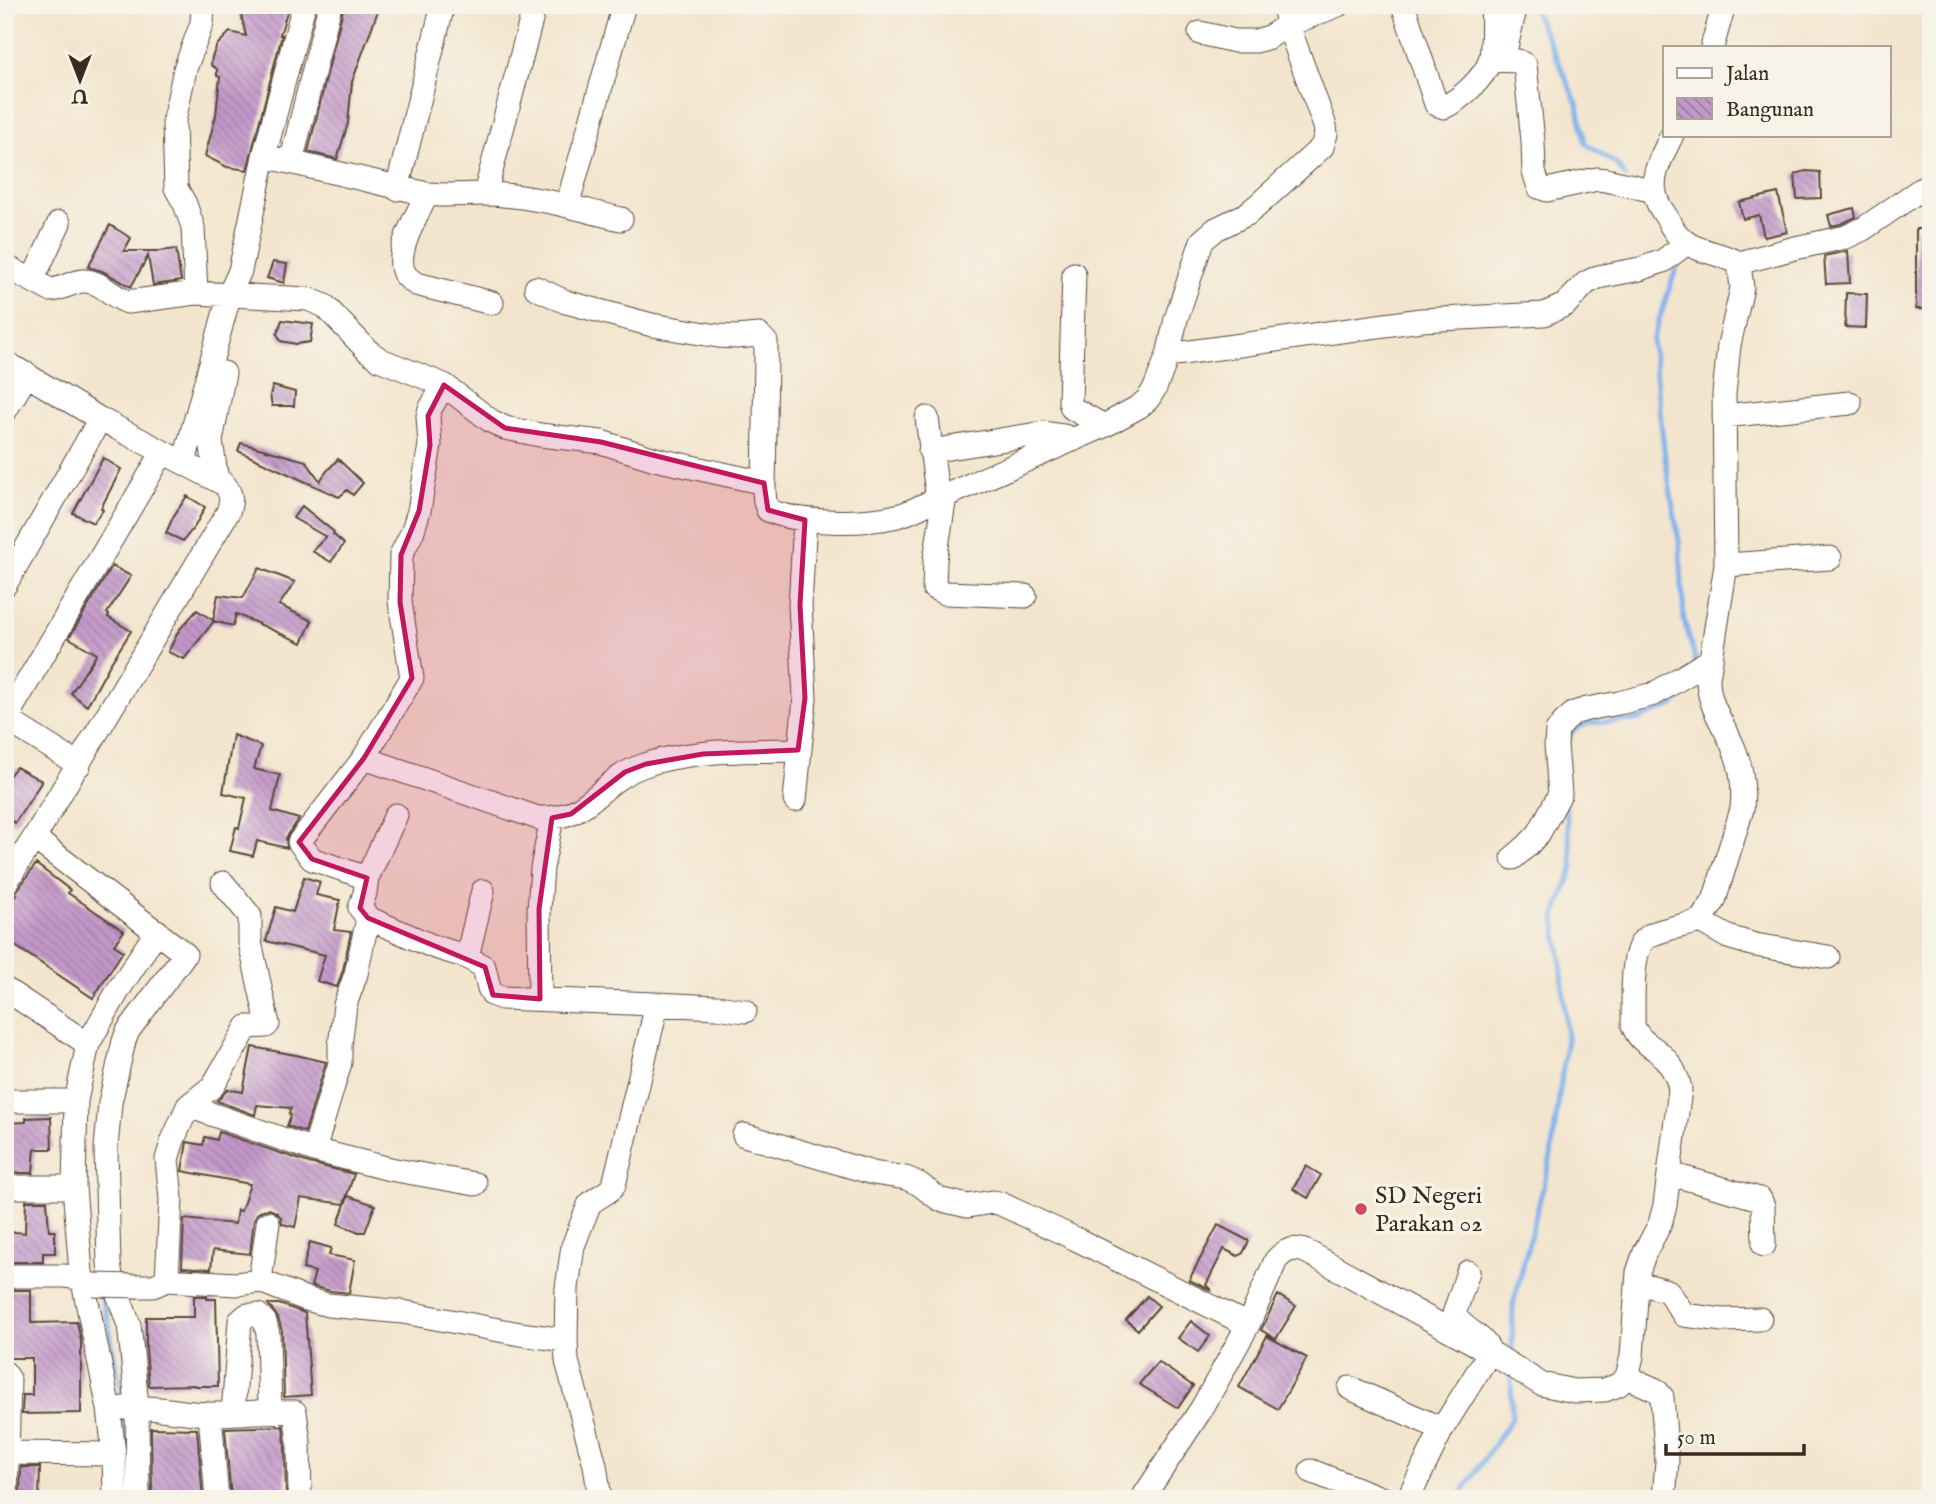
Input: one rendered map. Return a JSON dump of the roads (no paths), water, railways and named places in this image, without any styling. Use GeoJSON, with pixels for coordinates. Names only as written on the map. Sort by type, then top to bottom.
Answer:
{"type":"FeatureCollection","features":[{"type":"Feature","properties":{"kind":"street"},"geometry":{"type":"LineString","coordinates":[[196,293],[193,227],[176,188],[174,121],[185,69],[202,23],[203,5]]}},
{"type":"Feature","properties":{"kind":"street"},"geometry":{"type":"LineString","coordinates":[[217,480],[211,441],[240,271],[264,156],[304,5]]}},
{"type":"Feature","properties":{"kind":"street"},"geometry":{"type":"LineString","coordinates":[[290,162],[330,5]]}},
{"type":"Feature","properties":{"kind":"street"},"geometry":{"type":"LineString","coordinates":[[397,189],[443,5]]}},
{"type":"Feature","properties":{"kind":"street"},"geometry":{"type":"LineString","coordinates":[[485,194],[535,5]]}},
{"type":"Feature","properties":{"kind":"street"},"geometry":{"type":"LineString","coordinates":[[567,206],[624,5]]}},
{"type":"Feature","properties":{"kind":"street"},"geometry":{"type":"LineString","coordinates":[[1200,33],[1234,41],[1256,41],[1269,37],[1286,15],[1338,5]]}},
{"type":"Feature","properties":{"kind":"street"},"geometry":{"type":"LineString","coordinates":[[1403,5],[1436,104],[1439,106],[1448,105],[1464,94],[1497,60],[1516,5]]}},
{"type":"Feature","properties":{"kind":"street"},"geometry":{"type":"LineString","coordinates":[[1492,5],[1497,60]]}},
{"type":"Feature","properties":{"kind":"street"},"geometry":{"type":"LineString","coordinates":[[1712,46],[1724,5]]}},
{"type":"Feature","properties":{"kind":"street"},"geometry":{"type":"LineString","coordinates":[[536,288],[566,302],[652,325],[704,334],[736,337],[759,335],[764,338],[764,483],[768,510],[805,520],[869,520],[897,516],[1104,426],[1148,399],[1168,355],[1176,319],[1202,241],[1216,229],[1247,214],[1258,205],[1322,147],[1325,140],[1325,126],[1286,15]]}},
{"type":"Feature","properties":{"kind":"street"},"geometry":{"type":"LineString","coordinates":[[1497,60],[1522,62],[1526,69],[1534,172],[1539,187],[1546,190],[1597,179],[1650,190],[1670,226],[1675,250]]}},
{"type":"Feature","properties":{"kind":"street"},"geometry":{"type":"LineString","coordinates":[[1650,190],[1672,136]]}},
{"type":"Feature","properties":{"kind":"street"},"geometry":{"type":"LineString","coordinates":[[264,156],[397,189],[446,196],[517,196],[621,219]]}},
{"type":"Feature","properties":{"kind":"street"},"geometry":{"type":"LineString","coordinates":[[1168,355],[1422,320],[1544,314],[1565,304],[1586,283],[1598,277],[1640,269],[1675,250],[1703,250],[1739,263],[1846,237],[1931,185]]}},
{"type":"Feature","properties":{"kind":"street"},"geometry":{"type":"LineString","coordinates":[[427,194],[403,250],[403,272],[416,284],[492,303]]}},
{"type":"Feature","properties":{"kind":"street"},"geometry":{"type":"LineString","coordinates":[[33,279],[59,223]]}},
{"type":"Feature","properties":{"kind":"street"},"geometry":{"type":"LineString","coordinates":[[1142,1499],[1202,1408],[1248,1325],[1276,1260],[1283,1252],[1292,1248],[1311,1254],[1541,1384],[1574,1391],[1605,1390],[1618,1385],[1627,1377],[1632,1356],[1639,1272],[1645,1252],[1660,1224],[1670,1174],[1681,1090],[1672,1067],[1657,1051],[1642,1041],[1633,1025],[1636,953],[1646,938],[1700,921],[1714,901],[1742,809],[1743,779],[1736,752],[1712,705],[1702,665],[1726,565],[1724,394],[1730,345],[1742,288],[1739,263]]}},
{"type":"Feature","properties":{"kind":"street"},"geometry":{"type":"LineString","coordinates":[[5,266],[50,290],[76,282],[92,282],[120,300],[128,302],[196,293],[308,299],[325,306],[374,356],[444,385],[491,421],[505,428],[601,442],[655,459],[764,483]]}},
{"type":"Feature","properties":{"kind":"street"},"geometry":{"type":"LineString","coordinates":[[1074,274],[1070,402],[1072,408],[1104,426]]}},
{"type":"Feature","properties":{"kind":"street"},"geometry":{"type":"LineString","coordinates":[[79,765],[14,724],[11,713],[19,696],[174,457],[236,294]]}},
{"type":"Feature","properties":{"kind":"street"},"geometry":{"type":"LineString","coordinates":[[5,362],[100,419],[224,484],[230,491],[232,501],[79,765],[5,884]]}},
{"type":"Feature","properties":{"kind":"street"},"geometry":{"type":"LineString","coordinates":[[5,411],[27,374]]}},
{"type":"Feature","properties":{"kind":"street"},"geometry":{"type":"LineString","coordinates":[[367,878],[312,859],[299,842],[364,758],[412,678],[400,602],[401,555],[419,511],[430,445],[428,416],[444,385]]}},
{"type":"Feature","properties":{"kind":"street"},"geometry":{"type":"LineString","coordinates":[[1724,416],[1850,403]]}},
{"type":"Feature","properties":{"kind":"street"},"geometry":{"type":"LineString","coordinates":[[927,418],[930,451],[941,498],[934,588],[945,593],[1025,596]]}},
{"type":"Feature","properties":{"kind":"street"},"geometry":{"type":"LineString","coordinates":[[5,585],[100,419]]}},
{"type":"Feature","properties":{"kind":"street"},"geometry":{"type":"LineString","coordinates":[[930,451],[1045,433],[1073,440]]}},
{"type":"Feature","properties":{"kind":"street"},"geometry":{"type":"LineString","coordinates":[[795,800],[798,750],[804,718],[800,605],[805,520]]}},
{"type":"Feature","properties":{"kind":"street"},"geometry":{"type":"LineString","coordinates":[[1726,565],[1830,558]]}},
{"type":"Feature","properties":{"kind":"street"},"geometry":{"type":"LineString","coordinates":[[1513,858],[1539,833],[1560,794],[1556,745],[1557,732],[1564,722],[1574,713],[1654,694],[1702,665]]}},
{"type":"Feature","properties":{"kind":"street"},"geometry":{"type":"LineString","coordinates":[[364,758],[538,818],[552,818],[571,814],[625,772],[646,764],[703,754],[798,750]]}},
{"type":"Feature","properties":{"kind":"street"},"geometry":{"type":"LineString","coordinates":[[396,815],[367,878],[360,908],[368,918],[432,946],[467,957],[484,967],[492,995],[502,998],[717,1007],[745,1011]]}},
{"type":"Feature","properties":{"kind":"street"},"geometry":{"type":"LineString","coordinates":[[540,999],[539,909],[542,868],[552,818]]}},
{"type":"Feature","properties":{"kind":"street"},"geometry":{"type":"LineString","coordinates":[[34,838],[185,954],[128,1031],[110,1103],[92,1281],[129,1325],[122,1408],[114,1454],[115,1499]]}},
{"type":"Feature","properties":{"kind":"street"},"geometry":{"type":"LineString","coordinates":[[167,1280],[171,1199],[167,1159],[173,1140],[188,1106],[213,1086],[247,1027],[268,1024],[250,942],[250,916],[223,884]]}},
{"type":"Feature","properties":{"kind":"street"},"geometry":{"type":"LineString","coordinates":[[467,957],[483,891]]}},
{"type":"Feature","properties":{"kind":"street"},"geometry":{"type":"LineString","coordinates":[[314,1150],[340,1063],[345,1006],[356,974],[368,918]]}},
{"type":"Feature","properties":{"kind":"street"},"geometry":{"type":"LineString","coordinates":[[1700,921],[1728,937],[1755,945],[1828,957]]}},
{"type":"Feature","properties":{"kind":"street"},"geometry":{"type":"LineString","coordinates":[[138,1499],[122,1408],[92,1281],[74,1187],[76,1101],[92,1035],[157,931]]}},
{"type":"Feature","properties":{"kind":"street"},"geometry":{"type":"LineString","coordinates":[[5,989],[92,1035],[124,1041]]}},
{"type":"Feature","properties":{"kind":"street"},"geometry":{"type":"LineString","coordinates":[[600,1499],[595,1465],[567,1361],[567,1288],[573,1246],[589,1205],[593,1199],[610,1192],[614,1185],[655,1004]]}},
{"type":"Feature","properties":{"kind":"street"},"geometry":{"type":"LineString","coordinates":[[5,1101],[76,1101]]}},
{"type":"Feature","properties":{"kind":"street"},"geometry":{"type":"LineString","coordinates":[[188,1106],[314,1150],[475,1184]]}},
{"type":"Feature","properties":{"kind":"street"},"geometry":{"type":"LineString","coordinates":[[744,1135],[873,1173],[906,1178],[939,1199],[961,1205],[999,1203],[1248,1325]]}},
{"type":"Feature","properties":{"kind":"street"},"geometry":{"type":"LineString","coordinates":[[1670,1174],[1760,1199],[1763,1206],[1764,1245]]}},
{"type":"Feature","properties":{"kind":"street"},"geometry":{"type":"LineString","coordinates":[[5,1187],[74,1187]]}},
{"type":"Feature","properties":{"kind":"street"},"geometry":{"type":"LineString","coordinates":[[260,1281],[268,1223]]}},
{"type":"Feature","properties":{"kind":"street"},"geometry":{"type":"LineString","coordinates":[[1468,1272],[1454,1314],[1458,1321],[1483,1341],[1497,1357]]}},
{"type":"Feature","properties":{"kind":"street"},"geometry":{"type":"LineString","coordinates":[[5,1276],[64,1276],[138,1286],[153,1286],[167,1280],[236,1284],[260,1281],[328,1305],[403,1312],[566,1340]]}},
{"type":"Feature","properties":{"kind":"street"},"geometry":{"type":"LineString","coordinates":[[1637,1283],[1668,1291],[1684,1315],[1723,1320],[1760,1319]]}},
{"type":"Feature","properties":{"kind":"street"},"geometry":{"type":"LineString","coordinates":[[217,1499],[221,1414],[240,1321],[247,1315],[258,1315],[265,1322],[268,1334],[270,1410]]}},
{"type":"Feature","properties":{"kind":"street"},"geometry":{"type":"LineString","coordinates":[[1408,1499],[1442,1429],[1497,1357]]}},
{"type":"Feature","properties":{"kind":"street"},"geometry":{"type":"LineString","coordinates":[[5,1373],[9,1379],[6,1499]]}},
{"type":"Feature","properties":{"kind":"street"},"geometry":{"type":"LineString","coordinates":[[1627,1377],[1656,1390],[1662,1397],[1667,1461],[1664,1499]]}},
{"type":"Feature","properties":{"kind":"street"},"geometry":{"type":"LineString","coordinates":[[1350,1388],[1442,1429]]}},
{"type":"Feature","properties":{"kind":"street"},"geometry":{"type":"LineString","coordinates":[[122,1408],[221,1414],[270,1410],[295,1412],[299,1442],[300,1499]]}},
{"type":"Feature","properties":{"kind":"street"},"geometry":{"type":"LineString","coordinates":[[6,1453],[114,1454]]}},
{"type":"Feature","properties":{"kind":"street"},"geometry":{"type":"LineString","coordinates":[[1311,1471],[1383,1499]]}},
{"type":"Feature","properties":{"kind":"waterway"},"geometry":{"type":"LineString","coordinates":[[1531,5],[1578,106],[1585,143],[1616,164],[1625,176]]}},
{"type":"Feature","properties":{"kind":"waterway"},"geometry":{"type":"LineString","coordinates":[[1679,260],[1652,341],[1665,458],[1680,547],[1684,620],[1696,662]]}},
{"type":"Feature","properties":{"kind":"waterway"},"geometry":{"type":"LineString","coordinates":[[1565,745],[1573,730],[1589,723],[1636,720],[1674,705],[1697,681]]}},
{"type":"Feature","properties":{"kind":"waterway"},"geometry":{"type":"LineString","coordinates":[[1512,1358],[1513,1305],[1551,1156],[1567,1038],[1555,917],[1573,868],[1565,803]]}},
{"type":"Feature","properties":{"kind":"waterway"},"geometry":{"type":"LineString","coordinates":[[100,1293],[121,1384],[122,1403]]}},
{"type":"Feature","properties":{"kind":"waterway"},"geometry":{"type":"LineString","coordinates":[[1458,1499],[1512,1417],[1511,1375]]}},
{"type":"Feature","properties":{"kind":"waterway"},"geometry":{"type":"LineString","coordinates":[[123,1412],[126,1459]]}},
{"type":"Feature","properties":{"kind":"place","name":"SD Negeri Parakan 02"},"geometry":{"type":"Point","coordinates":[1361,1209]}}]}
